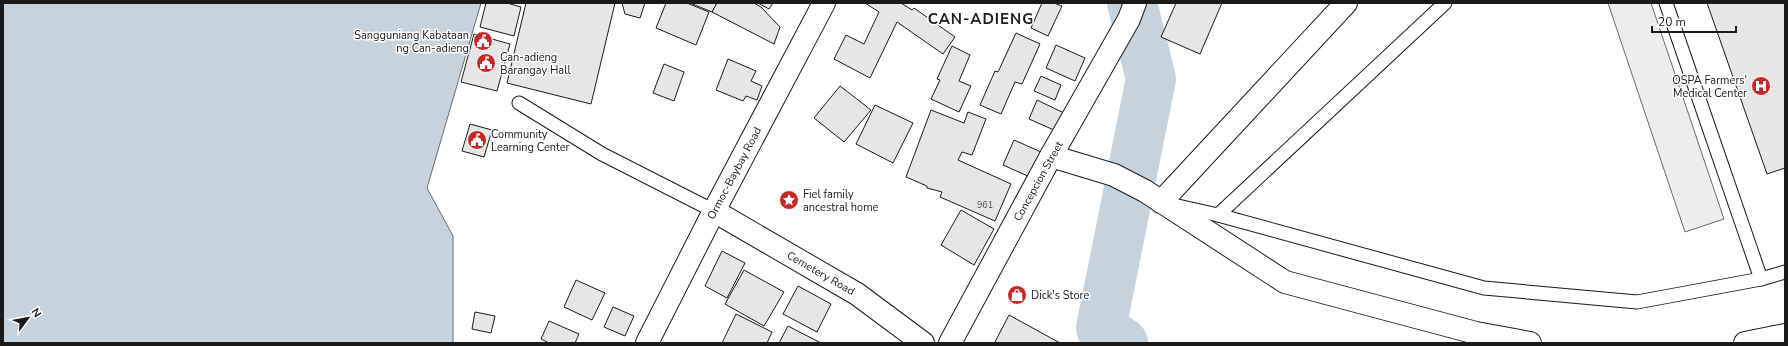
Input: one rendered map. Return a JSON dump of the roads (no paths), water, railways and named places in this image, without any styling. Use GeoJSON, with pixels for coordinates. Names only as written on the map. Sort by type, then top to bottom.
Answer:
{"type":"FeatureCollection","features":[{"type":"Feature","properties":{"kind":"main road","name":"Ormoc-Baybay Road"},"geometry":{"type":"LineString","coordinates":[[647,343],[714,211],[824,3]]}},
{"type":"Feature","properties":{"kind":"main road"},"geometry":{"type":"LineString","coordinates":[[1153,197],[1346,3]]}},
{"type":"Feature","properties":{"kind":"main road","name":"Concepcion Street"},"geometry":{"type":"LineString","coordinates":[[950,343],[1051,156],[1132,11]]}},
{"type":"Feature","properties":{"kind":"main road"},"geometry":{"type":"LineString","coordinates":[[1051,156],[1114,174],[1153,197],[1285,282],[1476,333],[1530,343]]}},
{"type":"Feature","properties":{"kind":"main road","name":"Cemetery Road"},"geometry":{"type":"LineString","coordinates":[[714,211],[857,294],[923,343]]}},
{"type":"Feature","properties":{"kind":"main road"},"geometry":{"type":"LineString","coordinates":[[1745,343],[1785,335]]}},
{"type":"Feature","properties":{"kind":"lane"},"geometry":{"type":"LineString","coordinates":[[1218,215],[1445,3]]}},
{"type":"Feature","properties":{"kind":"lane"},"geometry":{"type":"LineString","coordinates":[[1666,3],[1761,279]]}},
{"type":"Feature","properties":{"kind":"lane"},"geometry":{"type":"LineString","coordinates":[[519,103],[602,154],[714,211]]}},
{"type":"Feature","properties":{"kind":"lane"},"geometry":{"type":"LineString","coordinates":[[1153,197],[1484,288],[1637,302],[1761,279],[1785,272]]}},
{"type":"Feature","properties":{"kind":"waterway"},"geometry":{"type":"LineString","coordinates":[[1123,343],[1101,328],[1151,79],[1132,3]]}},
{"type":"Feature","properties":{"kind":"place","name":"Sangguniang Kabataan ng Can-adieng"},"geometry":{"type":"Point","coordinates":[483,41]}},
{"type":"Feature","properties":{"kind":"place","name":"Can-adieng Barangay Hall"},"geometry":{"type":"Point","coordinates":[486,63]}},
{"type":"Feature","properties":{"kind":"place","name":"OSPA Farmers' Medical Center"},"geometry":{"type":"Point","coordinates":[1761,86]}},
{"type":"Feature","properties":{"kind":"place","name":"Community Learning Center"},"geometry":{"type":"Point","coordinates":[477,140]}},
{"type":"Feature","properties":{"kind":"place","name":"Fiel family ancestral home"},"geometry":{"type":"Point","coordinates":[789,200]}},
{"type":"Feature","properties":{"kind":"place","name":"Dick's Store"},"geometry":{"type":"Point","coordinates":[1017,295]}},
{"type":"Feature","properties":{"kind":"district","name":"CAN-ADIENG"},"geometry":{"type":"Point","coordinates":[981,19]}}]}
